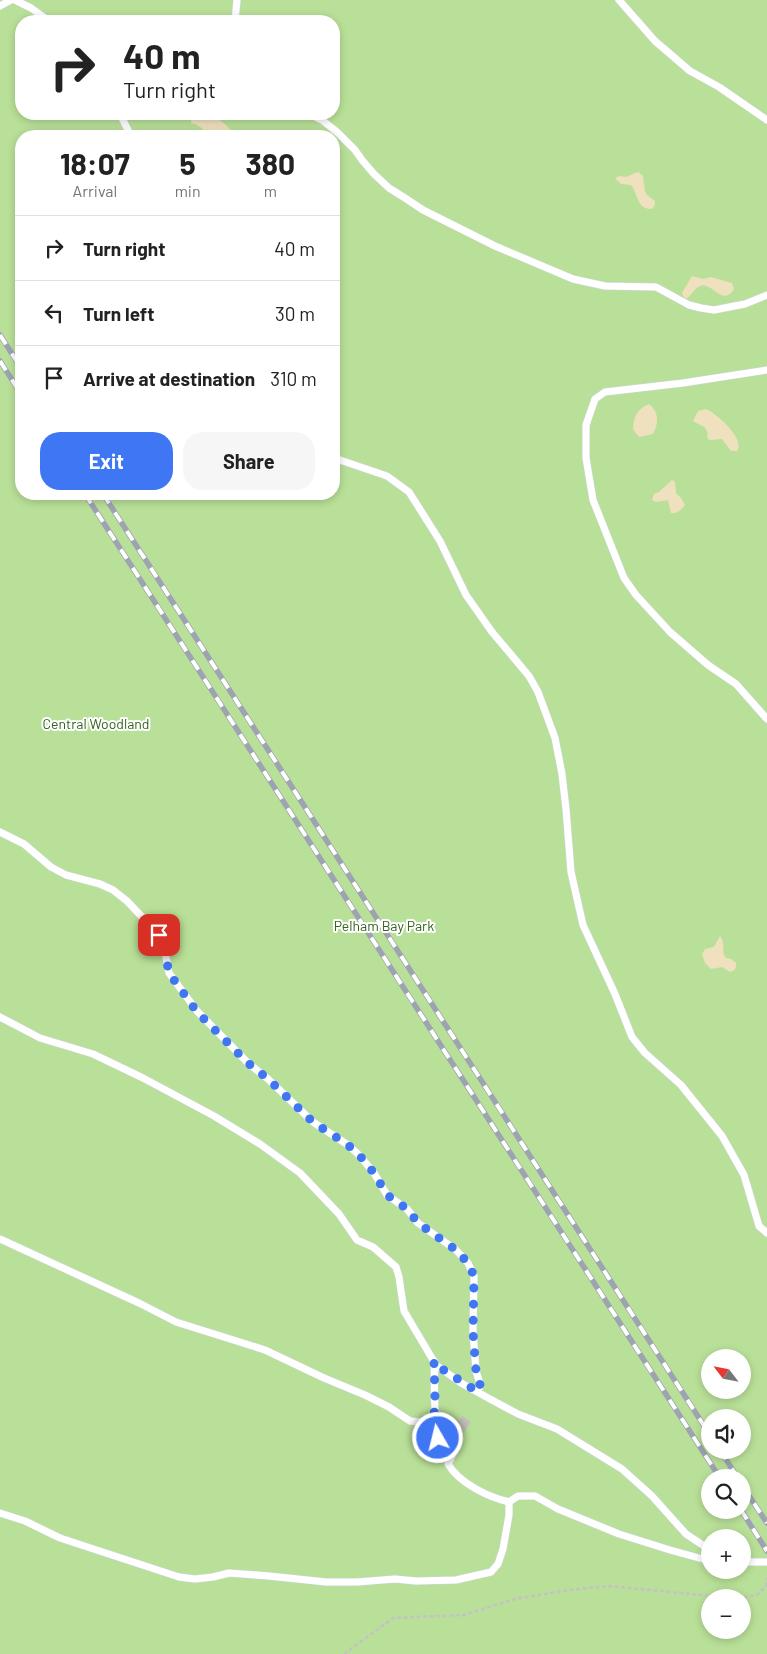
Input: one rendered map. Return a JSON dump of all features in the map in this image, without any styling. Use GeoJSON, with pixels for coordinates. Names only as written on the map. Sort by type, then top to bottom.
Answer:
{"type":"FeatureCollection","features":[{"type":"Feature","properties":{"kind":"lane"},"geometry":{"type":"LineString","coordinates":[[0,6],[13,0],[31,8],[40,15]]}},
{"type":"Feature","properties":{"kind":"lane"},"geometry":{"type":"LineString","coordinates":[[237,15],[238,0]]}},
{"type":"Feature","properties":{"kind":"lane"},"geometry":{"type":"LineString","coordinates":[[619,0],[655,41],[690,71],[719,87],[767,120]]}},
{"type":"Feature","properties":{"kind":"lane"},"geometry":{"type":"LineString","coordinates":[[322,120],[334,130]]}},
{"type":"Feature","properties":{"kind":"lane"},"geometry":{"type":"LineString","coordinates":[[340,135],[374,174],[389,188],[423,210],[495,246],[573,279],[604,286],[656,288],[688,305],[707,309],[727,308],[745,304],[767,295]]}},
{"type":"Feature","properties":{"kind":"lane"},"geometry":{"type":"LineString","coordinates":[[767,370],[605,392],[595,399],[586,426],[586,458],[593,500],[624,578],[636,595],[670,632],[708,665],[736,684],[767,719]]}},
{"type":"Feature","properties":{"kind":"lane"},"geometry":{"type":"LineString","coordinates":[[340,460],[387,476],[409,492],[440,541],[466,595],[492,632],[529,676],[538,692],[554,738],[562,774],[570,872],[583,925],[616,994],[632,1036],[644,1053],[681,1085],[722,1136],[744,1175],[759,1226],[767,1234]]}},
{"type":"Feature","properties":{"kind":"lane"},"geometry":{"type":"LineString","coordinates":[[0,832],[24,844],[58,871],[100,884],[113,890],[127,901],[159,935],[164,947],[169,973],[197,1012],[248,1063],[268,1079],[313,1122],[348,1145],[360,1156],[374,1173],[387,1195],[407,1209],[418,1223],[456,1250],[468,1263],[474,1276],[473,1332],[476,1371],[480,1384],[478,1392]]}},
{"type":"Feature","properties":{"kind":"lane"},"geometry":{"type":"LineString","coordinates":[[0,1017],[40,1038],[92,1054],[143,1078],[253,1139],[300,1172],[339,1214],[357,1240],[373,1247],[396,1267],[404,1311],[436,1365],[478,1392],[518,1414],[557,1429],[622,1469],[652,1496],[686,1534],[701,1544]]}},
{"type":"Feature","properties":{"kind":"lane"},"geometry":{"type":"LineString","coordinates":[[0,1239],[176,1322],[265,1350],[365,1395],[389,1407],[410,1421],[419,1422],[434,1418]]}},
{"type":"Feature","properties":{"kind":"lane"},"geometry":{"type":"LineString","coordinates":[[434,1361],[434,1418],[438,1438],[455,1450],[448,1464],[453,1473],[495,1499],[509,1502],[518,1496],[535,1496],[558,1509],[619,1534],[701,1559]]}},
{"type":"Feature","properties":{"kind":"lane"},"geometry":{"type":"LineString","coordinates":[[0,1513],[25,1521],[60,1538],[179,1577],[195,1579],[229,1573],[326,1582],[395,1579],[416,1582],[456,1580],[491,1572],[498,1564],[503,1549],[509,1515],[509,1502]]}},
{"type":"Feature","properties":{"kind":"lane"},"geometry":{"type":"LineString","coordinates":[[751,1562],[767,1562]]}},
{"type":"Feature","properties":{"kind":"path"},"geometry":{"type":"LineString","coordinates":[[751,1597],[757,1596],[766,1586],[767,1578]]}},
{"type":"Feature","properties":{"kind":"path"},"geometry":{"type":"LineString","coordinates":[[344,1654],[393,1618],[464,1615],[515,1599],[568,1590],[609,1586],[701,1595]]}},
{"type":"Feature","properties":{"kind":"green space","name":"Pelham Bay Park"},"geometry":{"type":"Polygon","coordinates":[[[0,0],[767,0],[767,1654],[0,1654],[0,0]]]}},
{"type":"Feature","properties":{"kind":"sand"},"geometry":{"type":"Polygon","coordinates":[[[191,120],[220,120],[230,130],[203,130],[191,123],[191,120]]]}},
{"type":"Feature","properties":{"kind":"sand"},"geometry":{"type":"Polygon","coordinates":[[[638,172],[643,176],[645,192],[655,201],[652,209],[643,207],[640,204],[631,185],[621,184],[615,178],[620,176],[626,177],[638,172]]]}},
{"type":"Feature","properties":{"kind":"sand"},"geometry":{"type":"Polygon","coordinates":[[[692,276],[703,279],[711,277],[732,283],[734,289],[725,296],[704,285],[696,288],[685,299],[682,293],[692,276]]]}},
{"type":"Feature","properties":{"kind":"sand"},"geometry":{"type":"Polygon","coordinates":[[[649,404],[656,414],[656,426],[653,434],[639,437],[633,429],[634,420],[637,413],[649,404]]]}},
{"type":"Feature","properties":{"kind":"sand"},"geometry":{"type":"Polygon","coordinates":[[[706,409],[723,421],[734,433],[739,446],[737,451],[731,451],[722,439],[708,439],[705,428],[693,421],[698,411],[706,409]]]}},
{"type":"Feature","properties":{"kind":"sand"},"geometry":{"type":"Polygon","coordinates":[[[672,480],[675,482],[676,493],[685,505],[675,513],[671,513],[668,500],[656,502],[652,500],[654,494],[672,480]]]}},
{"type":"Feature","properties":{"kind":"sand"},"geometry":{"type":"Polygon","coordinates":[[[720,936],[723,942],[724,956],[736,963],[735,969],[732,972],[722,967],[711,969],[705,963],[702,954],[705,949],[714,947],[720,936]]]}},
{"type":"Feature","properties":{"kind":"building"},"geometry":{"type":"Polygon","coordinates":[[[462,1416],[471,1422],[456,1444],[443,1435],[455,1418],[459,1421],[462,1416]]]}},
{"type":"Feature","properties":{"kind":"railway"},"geometry":{"type":"LineString","coordinates":[[0,335],[15,359]]}},
{"type":"Feature","properties":{"kind":"railway"},"geometry":{"type":"LineString","coordinates":[[0,361],[15,385]]}},
{"type":"Feature","properties":{"kind":"railway"},"geometry":{"type":"LineString","coordinates":[[89,500],[714,1469]]}},
{"type":"Feature","properties":{"kind":"railway"},"geometry":{"type":"LineString","coordinates":[[107,500],[701,1421]]}},
{"type":"Feature","properties":{"kind":"railway"},"geometry":{"type":"LineString","coordinates":[[726,1459],[732,1469]]}},
{"type":"Feature","properties":{"kind":"railway"},"geometry":{"type":"LineString","coordinates":[[751,1499],[767,1523]]}},
{"type":"Feature","properties":{"kind":"railway"},"geometry":{"type":"LineString","coordinates":[[747,1519],[767,1551]]}},
{"type":"Feature","properties":{"kind":"route"},"geometry":{"type":"LineString","coordinates":[[159,935],[164,947],[169,973],[197,1012],[248,1063],[268,1079],[313,1122],[348,1145],[360,1156],[374,1173],[387,1195],[407,1209],[418,1223],[456,1250],[468,1263],[474,1276],[474,1351],[476,1371],[480,1384],[478,1392],[436,1365],[434,1361],[434,1418],[438,1438]]}},
{"type":"Feature","properties":{"kind":"park label","name":"Central Woodland"},"geometry":{"type":"Point","coordinates":[96,724]}}]}
